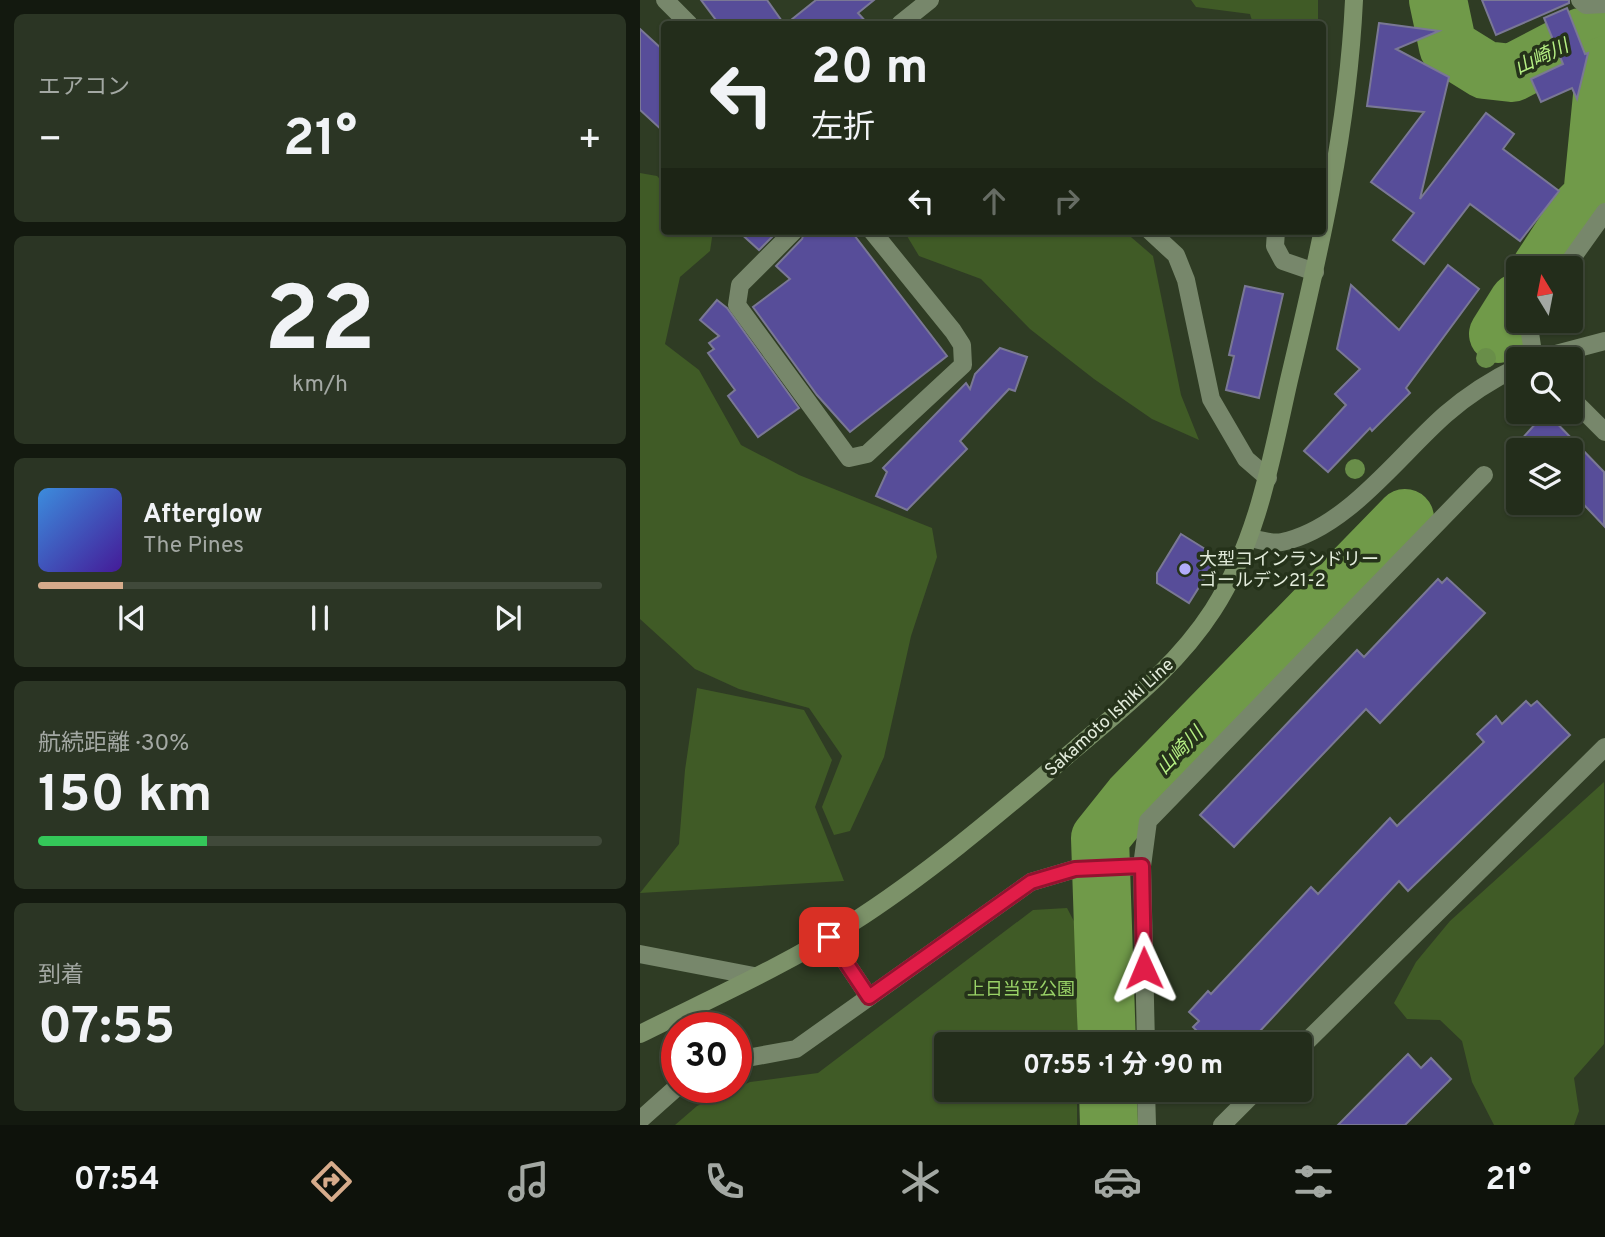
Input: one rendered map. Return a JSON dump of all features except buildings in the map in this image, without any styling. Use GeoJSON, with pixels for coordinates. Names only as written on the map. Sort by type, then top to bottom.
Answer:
{"type":"FeatureCollection","features":[{"type":"Feature","properties":{"kind":"main road","name":"Sakamoto Ishiki Line"},"geometry":{"type":"LineString","coordinates":[[1326,196],[1352,47],[1354,0]]}},
{"type":"Feature","properties":{"kind":"main road","name":"Sakamoto Ishiki Line"},"geometry":{"type":"LineString","coordinates":[[640,1034],[851,924],[978,831],[1140,693],[1179,655],[1213,610],[1250,538],[1268,478],[1315,272],[1320,235]]}},
{"type":"Feature","properties":{"kind":"street"},"geometry":{"type":"LineString","coordinates":[[665,0],[686,21]]}},
{"type":"Feature","properties":{"kind":"street"},"geometry":{"type":"LineString","coordinates":[[904,21],[930,0]]}},
{"type":"Feature","properties":{"kind":"street"},"geometry":{"type":"LineString","coordinates":[[1580,0],[1586,5],[1604,4]]}},
{"type":"Feature","properties":{"kind":"street"},"geometry":{"type":"LineString","coordinates":[[1573,256],[1604,212]]}},
{"type":"Feature","properties":{"kind":"street"},"geometry":{"type":"LineString","coordinates":[[790,235],[740,285],[737,305],[849,458],[867,454],[963,365],[962,345],[953,331],[875,235]]}},
{"type":"Feature","properties":{"kind":"street"},"geometry":{"type":"LineString","coordinates":[[1154,235],[1176,255],[1187,280],[1211,399],[1246,459],[1268,478]]}},
{"type":"Feature","properties":{"kind":"street"},"geometry":{"type":"LineString","coordinates":[[1276,235],[1275,246],[1283,261],[1315,272]]}},
{"type":"Feature","properties":{"kind":"street"},"geometry":{"type":"LineString","coordinates":[[1581,347],[1604,341]]}},
{"type":"Feature","properties":{"kind":"street"},"geometry":{"type":"LineString","coordinates":[[1250,538],[1278,543],[1308,534],[1332,521],[1447,414],[1476,391],[1506,374]]}},
{"type":"Feature","properties":{"kind":"street"},"geometry":{"type":"LineString","coordinates":[[1583,410],[1604,432]]}},
{"type":"Feature","properties":{"kind":"street"},"geometry":{"type":"LineString","coordinates":[[1146,1032],[1142,866],[1148,821],[1484,475]]}},
{"type":"Feature","properties":{"kind":"street"},"geometry":{"type":"LineString","coordinates":[[1312,1036],[1604,747]]}},
{"type":"Feature","properties":{"kind":"street"},"geometry":{"type":"LineString","coordinates":[[752,1056],[796,1049],[1031,882],[1075,869],[1142,866]]}},
{"type":"Feature","properties":{"kind":"street"},"geometry":{"type":"LineString","coordinates":[[829,937],[869,997]]}},
{"type":"Feature","properties":{"kind":"street"},"geometry":{"type":"LineString","coordinates":[[640,954],[754,976]]}},
{"type":"Feature","properties":{"kind":"street"},"geometry":{"type":"LineString","coordinates":[[640,1119],[661,1101]]}},
{"type":"Feature","properties":{"kind":"street"},"geometry":{"type":"LineString","coordinates":[[1146,1102],[1147,1125]]}},
{"type":"Feature","properties":{"kind":"street"},"geometry":{"type":"LineString","coordinates":[[1222,1125],[1245,1102]]}},
{"type":"Feature","properties":{"kind":"green space"},"geometry":{"type":"Polygon","coordinates":[[[1191,0],[1318,0],[1318,21],[1252,21],[1250,14],[1196,7],[1191,0]]]}},
{"type":"Feature","properties":{"kind":"green space"},"geometry":{"type":"Polygon","coordinates":[[[640,173],[657,176],[661,180],[661,235],[712,235],[710,251],[680,277],[665,344],[699,370],[741,445],[799,475],[932,528],[937,557],[911,636],[884,757],[850,831],[834,835],[822,807],[842,756],[809,708],[739,689],[695,669],[640,619],[640,173]]]}},
{"type":"Feature","properties":{"kind":"green space"},"geometry":{"type":"Polygon","coordinates":[[[906,235],[1129,235],[1153,256],[1181,395],[1199,440],[1152,419],[1094,379],[1030,329],[981,279],[919,256],[906,235]]]}},
{"type":"Feature","properties":{"kind":"green space"},"geometry":{"type":"Polygon","coordinates":[[[697,688],[804,710],[832,760],[815,807],[844,881],[640,893],[679,844],[685,770],[697,688]]]}},
{"type":"Feature","properties":{"kind":"green space"},"geometry":{"type":"Polygon","coordinates":[[[1604,782],[1604,1044],[1574,1078],[1579,1111],[1574,1125],[1494,1125],[1472,1082],[1462,1041],[1440,1020],[1407,1019],[1394,1003],[1416,962],[1450,921],[1604,782]]]}},
{"type":"Feature","properties":{"kind":"green space","name":"上日当平公園"},"geometry":{"type":"Polygon","coordinates":[[[1067,908],[1077,927],[1077,1032],[934,1032],[934,1102],[1077,1102],[1077,1125],[675,1125],[704,1103],[752,1103],[752,1082],[818,1073],[1033,910],[1067,908]]]}},
{"type":"Feature","properties":{"kind":"waterway","name":"山崎川"},"geometry":{"type":"LineString","coordinates":[[1438,0],[1448,47],[1485,70],[1512,73],[1581,37],[1605,38]]}},
{"type":"Feature","properties":{"kind":"waterway","name":"山崎川"},"geometry":{"type":"LineString","coordinates":[[1549,256],[1579,210],[1592,197],[1605,65]]}},
{"type":"Feature","properties":{"kind":"waterway","name":"山崎川"},"geometry":{"type":"LineString","coordinates":[[1498,334],[1506,321]]}},
{"type":"Feature","properties":{"kind":"waterway","name":"山崎川"},"geometry":{"type":"LineString","coordinates":[[1107,1032],[1100,838],[1132,798],[1405,518]]}},
{"type":"Feature","properties":{"kind":"waterway","name":"山崎川"},"geometry":{"type":"LineString","coordinates":[[1108,1102],[1109,1125]]}},
{"type":"Feature","properties":{"kind":"place","name":"大型コインランドリー ゴールデン21-2"},"geometry":{"type":"Point","coordinates":[1185,569]}},
{"type":"Feature","properties":{"kind":"route"},"geometry":{"type":"LineString","coordinates":[[829,937],[869,997],[1031,882],[1075,869],[1142,866],[1144,968]]}}]}
